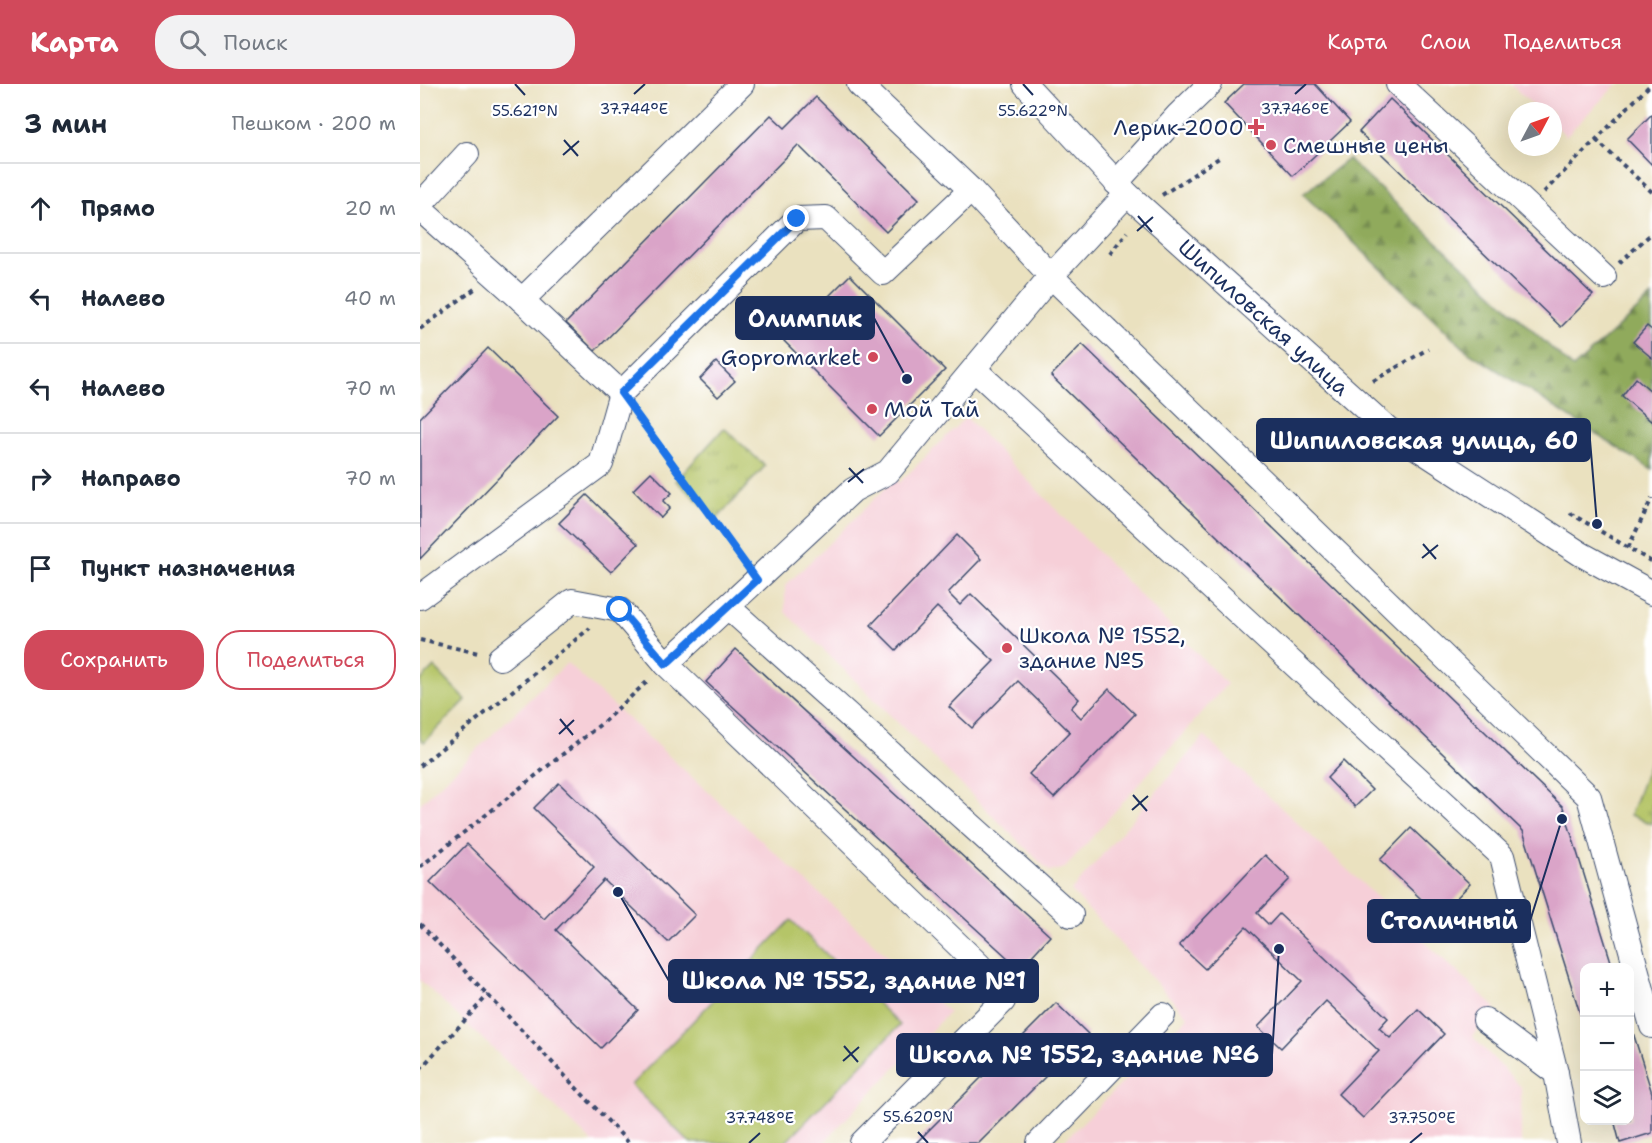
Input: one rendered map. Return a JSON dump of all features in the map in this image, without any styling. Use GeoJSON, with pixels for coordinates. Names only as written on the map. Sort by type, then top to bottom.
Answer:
{"type":"FeatureCollection","features":[{"type":"Feature","properties":{"kind":"street"},"geometry":{"type":"LineString","coordinates":[[522,300],[742,84]]}},
{"type":"Feature","properties":{"kind":"street"},"geometry":{"type":"LineString","coordinates":[[859,84],[971,189],[1051,276],[1589,797],[1652,1026]]}},
{"type":"Feature","properties":{"kind":"street","name":"Шипиловская улица"},"geometry":{"type":"LineString","coordinates":[[1025,84],[1121,188],[1388,429],[1581,554],[1652,593]]}},
{"type":"Feature","properties":{"kind":"street"},"geometry":{"type":"LineString","coordinates":[[666,664],[852,490],[888,472],[975,370],[1178,115],[1210,84]]}},
{"type":"Feature","properties":{"kind":"street"},"geometry":{"type":"LineString","coordinates":[[1398,84],[1604,277]]}},
{"type":"Feature","properties":{"kind":"street"},"geometry":{"type":"LineString","coordinates":[[467,154],[420,207],[621,393]]}},
{"type":"Feature","properties":{"kind":"street"},"geometry":{"type":"LineString","coordinates":[[420,597],[601,464],[621,393],[797,219],[826,218],[883,273],[971,189]]}},
{"type":"Feature","properties":{"kind":"street"},"geometry":{"type":"LineString","coordinates":[[975,370],[1502,856],[1556,1073],[1569,1143]]}},
{"type":"Feature","properties":{"kind":"street"},"geometry":{"type":"LineString","coordinates":[[500,658],[572,601],[620,610],[666,664],[979,965]]}},
{"type":"Feature","properties":{"kind":"street"},"geometry":{"type":"LineString","coordinates":[[728,606],[1071,915]]}},
{"type":"Feature","properties":{"kind":"street"},"geometry":{"type":"LineString","coordinates":[[862,1143],[1003,1001]]}},
{"type":"Feature","properties":{"kind":"street"},"geometry":{"type":"LineString","coordinates":[[1039,1143],[1163,1015]]}},
{"type":"Feature","properties":{"kind":"street"},"geometry":{"type":"LineString","coordinates":[[1485,1020],[1556,1073]]}},
{"type":"Feature","properties":{"kind":"path"},"geometry":{"type":"LineString","coordinates":[[1529,207],[1651,84]]}},
{"type":"Feature","properties":{"kind":"path"},"geometry":{"type":"LineString","coordinates":[[1596,140],[1652,192]]}},
{"type":"Feature","properties":{"kind":"path"},"geometry":{"type":"LineString","coordinates":[[1156,200],[1222,156]]}},
{"type":"Feature","properties":{"kind":"path"},"geometry":{"type":"LineString","coordinates":[[1110,254],[1127,231]]}},
{"type":"Feature","properties":{"kind":"path"},"geometry":{"type":"LineString","coordinates":[[1604,277],[1652,233]]}},
{"type":"Feature","properties":{"kind":"path"},"geometry":{"type":"LineString","coordinates":[[420,330],[494,275]]}},
{"type":"Feature","properties":{"kind":"path"},"geometry":{"type":"LineString","coordinates":[[1373,381],[1428,349]]}},
{"type":"Feature","properties":{"kind":"path"},"geometry":{"type":"LineString","coordinates":[[621,393],[757,580]]}},
{"type":"Feature","properties":{"kind":"path"},"geometry":{"type":"LineString","coordinates":[[1628,548],[1652,498]]}},
{"type":"Feature","properties":{"kind":"path"},"geometry":{"type":"LineString","coordinates":[[1570,513],[1652,562]]}},
{"type":"Feature","properties":{"kind":"path"},"geometry":{"type":"LineString","coordinates":[[420,766],[614,609]]}},
{"type":"Feature","properties":{"kind":"path"},"geometry":{"type":"LineString","coordinates":[[420,640],[500,658]]}},
{"type":"Feature","properties":{"kind":"path"},"geometry":{"type":"LineString","coordinates":[[420,867],[601,724],[666,664]]}},
{"type":"Feature","properties":{"kind":"path"},"geometry":{"type":"LineString","coordinates":[[420,924],[629,1143]]}},
{"type":"Feature","properties":{"kind":"path"},"geometry":{"type":"LineString","coordinates":[[420,1069],[488,995]]}},
{"type":"Feature","properties":{"kind":"shaded area"},"geometry":{"type":"Polygon","coordinates":[[[1510,84],[1617,84],[1566,136],[1562,132],[1562,102],[1529,102],[1510,84]]]}},
{"type":"Feature","properties":{"kind":"shaded area","name":"Школа № 1552, здание №5"},"geometry":{"type":"Polygon","coordinates":[[[966,417],[1227,684],[1065,868],[1050,872],[785,612],[785,586],[895,479],[899,483],[966,417]]]}},
{"type":"Feature","properties":{"kind":"shaded area"},"geometry":{"type":"Polygon","coordinates":[[[567,663],[949,1012],[823,1143],[593,1143],[420,980],[420,804],[567,663]]]}},
{"type":"Feature","properties":{"kind":"shaded area"},"geometry":{"type":"Polygon","coordinates":[[[1204,736],[1496,1008],[1472,1036],[1521,1087],[1521,1143],[1062,1143],[1188,1017],[1071,891],[1204,736]]]}},
{"type":"Feature","properties":{"kind":"green space"},"geometry":{"type":"Polygon","coordinates":[[[1348,159],[1573,368],[1652,296],[1652,470],[1467,351],[1303,194],[1348,159]]]}},
{"type":"Feature","properties":{"kind":"green space"},"geometry":{"type":"Polygon","coordinates":[[[724,428],[765,466],[717,519],[676,481],[724,428]]]}},
{"type":"Feature","properties":{"kind":"green space"},"geometry":{"type":"Polygon","coordinates":[[[434,667],[466,700],[424,742],[420,738],[420,681],[434,667]]]}},
{"type":"Feature","properties":{"kind":"green space"},"geometry":{"type":"Polygon","coordinates":[[[1652,756],[1652,824],[1630,815],[1652,756]]]}},
{"type":"Feature","properties":{"kind":"green space"},"geometry":{"type":"Polygon","coordinates":[[[791,920],[900,1025],[785,1143],[690,1143],[631,1085],[791,920]]]}},
{"type":"Feature","properties":{"kind":"building"},"geometry":{"type":"Polygon","coordinates":[[[1244,84],[1315,84],[1350,122],[1293,176],[1224,103],[1244,84]]]}},
{"type":"Feature","properties":{"kind":"building"},"geometry":{"type":"Polygon","coordinates":[[[816,97],[919,199],[886,232],[798,145],[595,351],[566,323],[771,115],[785,128],[816,97]]]}},
{"type":"Feature","properties":{"kind":"building"},"geometry":{"type":"Polygon","coordinates":[[[1390,99],[1593,295],[1561,327],[1359,132],[1390,99]]]}},
{"type":"Feature","properties":{"kind":"building"},"geometry":{"type":"Polygon","coordinates":[[[1652,114],[1652,165],[1627,139],[1652,114]]]}},
{"type":"Feature","properties":{"kind":"building"},"geometry":{"type":"Polygon","coordinates":[[[850,275],[945,370],[879,436],[784,341],[850,275]]]}},
{"type":"Feature","properties":{"kind":"building"},"geometry":{"type":"Polygon","coordinates":[[[1647,326],[1652,330],[1652,358],[1633,342],[1647,326]]]}},
{"type":"Feature","properties":{"kind":"building"},"geometry":{"type":"Polygon","coordinates":[[[1082,344],[1563,807],[1611,963],[1580,963],[1580,1013],[1523,831],[1051,376],[1082,344]]]}},
{"type":"Feature","properties":{"kind":"building"},"geometry":{"type":"Polygon","coordinates":[[[488,348],[558,416],[420,559],[420,418],[488,348]]]}},
{"type":"Feature","properties":{"kind":"building"},"geometry":{"type":"Polygon","coordinates":[[[716,362],[735,381],[718,397],[700,379],[716,362]]]}},
{"type":"Feature","properties":{"kind":"building"},"geometry":{"type":"Polygon","coordinates":[[[1636,378],[1652,392],[1652,422],[1622,396],[1636,378]]]}},
{"type":"Feature","properties":{"kind":"building"},"geometry":{"type":"Polygon","coordinates":[[[651,472],[672,493],[663,501],[670,508],[661,518],[633,490],[651,472]]]}},
{"type":"Feature","properties":{"kind":"building"},"geometry":{"type":"Polygon","coordinates":[[[587,495],[638,544],[611,572],[559,523],[587,495]]]}},
{"type":"Feature","properties":{"kind":"building"},"geometry":{"type":"Polygon","coordinates":[[[957,535],[981,559],[948,593],[960,605],[971,594],[1079,699],[1071,708],[1081,718],[1109,689],[1135,714],[1054,798],[1029,774],[1070,732],[1018,681],[972,728],[949,707],[994,661],[937,607],[896,650],[871,625],[957,535]]]}},
{"type":"Feature","properties":{"kind":"building"},"geometry":{"type":"Polygon","coordinates":[[[736,649],[1050,936],[1020,969],[706,682],[736,649]]]}},
{"type":"Feature","properties":{"kind":"building"},"geometry":{"type":"Polygon","coordinates":[[[1343,761],[1372,790],[1355,807],[1327,778],[1343,761]]]}},
{"type":"Feature","properties":{"kind":"building"},"geometry":{"type":"Polygon","coordinates":[[[559,783],[695,915],[668,942],[604,880],[556,930],[638,1010],[601,1048],[430,882],[467,844],[544,919],[594,867],[534,808],[559,783]]]}},
{"type":"Feature","properties":{"kind":"building"},"geometry":{"type":"Polygon","coordinates":[[[1411,828],[1470,884],[1439,916],[1380,860],[1411,828]]]}},
{"type":"Feature","properties":{"kind":"building"},"geometry":{"type":"Polygon","coordinates":[[[1265,855],[1290,879],[1257,913],[1269,925],[1279,914],[1388,1018],[1379,1028],[1390,1038],[1418,1009],[1444,1034],[1363,1118],[1338,1094],[1379,1051],[1326,1001],[1281,1048],[1258,1027],[1302,981],[1246,927],[1205,969],[1179,945],[1265,855]]]}},
{"type":"Feature","properties":{"kind":"building"},"geometry":{"type":"Polygon","coordinates":[[[1056,1003],[1088,1034],[979,1143],[916,1143],[1056,1003]]]}},
{"type":"Feature","properties":{"kind":"building"},"geometry":{"type":"Polygon","coordinates":[[[1634,1036],[1652,1093],[1652,1133],[1620,1143],[1615,1125],[1634,1125],[1634,1036]]]}},
{"type":"Feature","properties":{"kind":"place","name":"Лерик-2000"},"geometry":{"type":"Point","coordinates":[1256,127]}},
{"type":"Feature","properties":{"kind":"place","name":"Смешные цены"},"geometry":{"type":"Point","coordinates":[1271,145]}},
{"type":"Feature","properties":{"kind":"place","name":"Gopromarket"},"geometry":{"type":"Point","coordinates":[873,357]}},
{"type":"Feature","properties":{"kind":"place","name":"Олимпик"},"geometry":{"type":"Point","coordinates":[907,379]}},
{"type":"Feature","properties":{"kind":"place","name":"Мой Тай"},"geometry":{"type":"Point","coordinates":[872,409]}},
{"type":"Feature","properties":{"kind":"place","name":"Шипиловская улица, 60"},"geometry":{"type":"Point","coordinates":[1597,524]}},
{"type":"Feature","properties":{"kind":"place","name":"Школа № 1552, здание №5"},"geometry":{"type":"Point","coordinates":[1007,648]}},
{"type":"Feature","properties":{"kind":"place","name":"Столичный"},"geometry":{"type":"Point","coordinates":[1562,819]}},
{"type":"Feature","properties":{"kind":"place","name":"Школа № 1552, здание №1"},"geometry":{"type":"Point","coordinates":[618,892]}},
{"type":"Feature","properties":{"kind":"place","name":"Школа № 1552, здание №6"},"geometry":{"type":"Point","coordinates":[1279,949]}},
{"type":"Feature","properties":{"kind":"route"},"geometry":{"type":"LineString","coordinates":[[620,610],[666,664],[757,580],[621,393],[797,219]]}}]}
